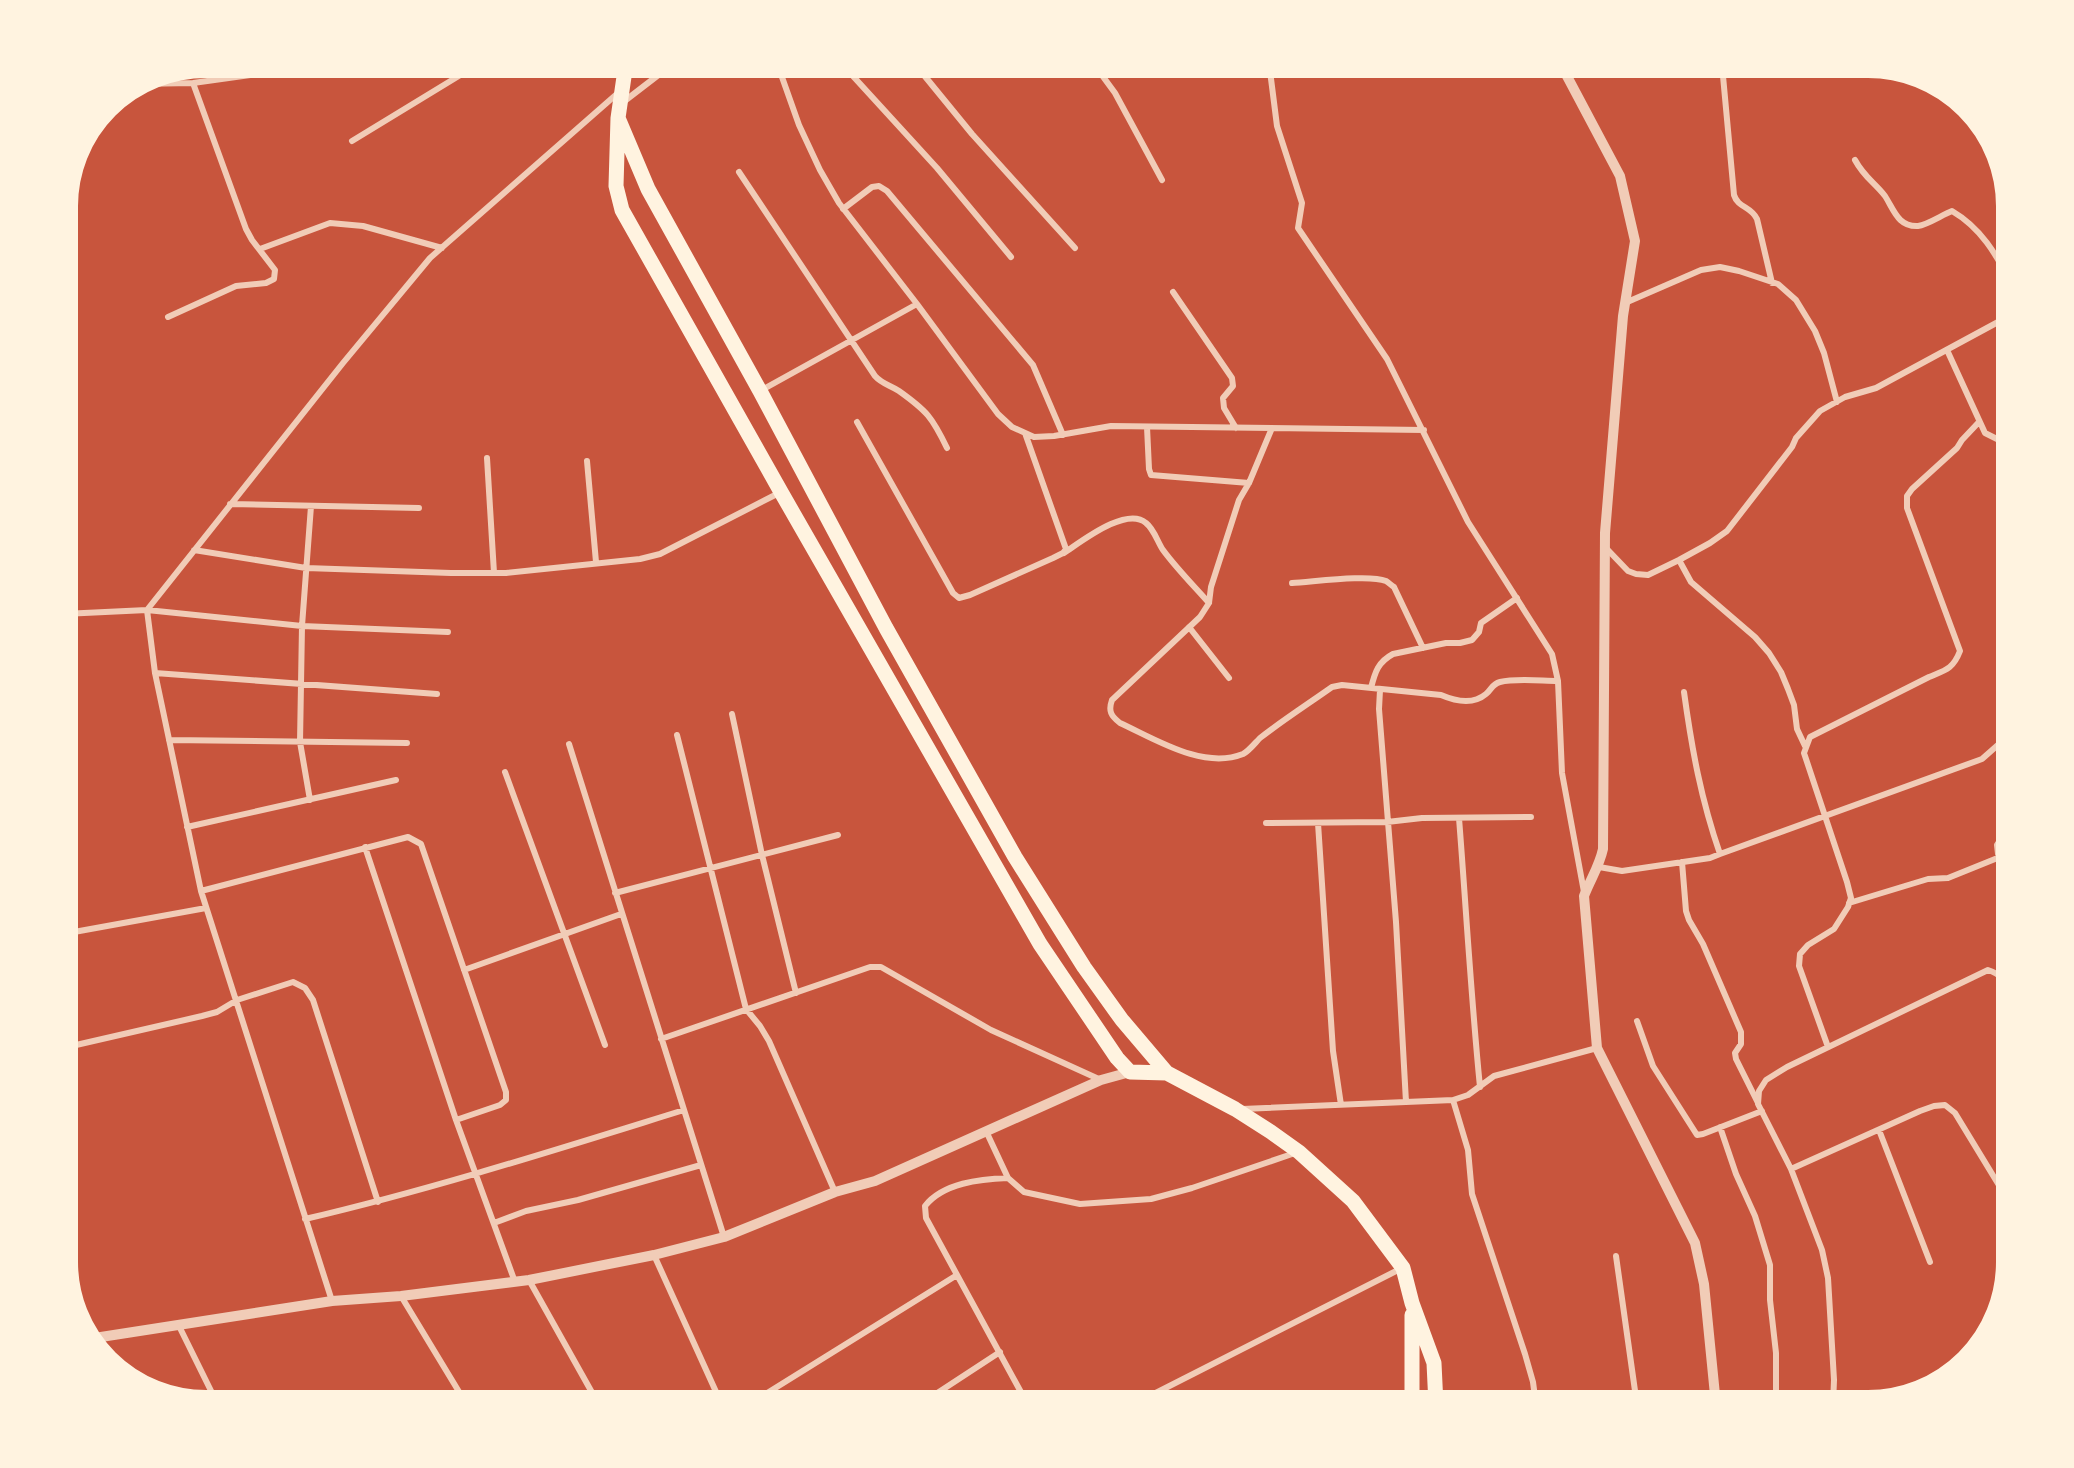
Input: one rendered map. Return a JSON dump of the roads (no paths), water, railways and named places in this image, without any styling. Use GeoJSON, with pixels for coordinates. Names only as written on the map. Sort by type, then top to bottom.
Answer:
{"type":"FeatureCollection","features":[{"type":"Feature","properties":{"kind":"main road"},"geometry":{"type":"LineString","coordinates":[[625,74],[619,112],[616,186],[622,210],[1040,944],[1117,1058],[1130,1072],[1167,1073]]}},
{"type":"Feature","properties":{"kind":"main road"},"geometry":{"type":"LineString","coordinates":[[619,112],[648,189],[760,391],[886,627],[1015,857],[1084,967],[1122,1020],[1167,1073],[1235,1109],[1299,1152],[1353,1201],[1402,1268],[1434,1363],[1435,1394]]}},
{"type":"Feature","properties":{"kind":"main road"},"geometry":{"type":"LineString","coordinates":[[1412,1303],[1412,1394]]}},
{"type":"Feature","properties":{"kind":"street"},"geometry":{"type":"LineString","coordinates":[[156,84],[193,83],[257,74]]}},
{"type":"Feature","properties":{"kind":"street"},"geometry":{"type":"LineString","coordinates":[[352,141],[462,74]]}},
{"type":"Feature","properties":{"kind":"street"},"geometry":{"type":"LineString","coordinates":[[619,112],[662,74]]}},
{"type":"Feature","properties":{"kind":"street"},"geometry":{"type":"LineString","coordinates":[[781,74],[799,125],[820,170],[843,209],[998,414],[1012,427],[1034,437],[1063,435],[1111,426],[1424,430]]}},
{"type":"Feature","properties":{"kind":"street"},"geometry":{"type":"LineString","coordinates":[[851,74],[937,168],[1011,257]]}},
{"type":"Feature","properties":{"kind":"street"},"geometry":{"type":"LineString","coordinates":[[923,74],[972,134],[1075,248]]}},
{"type":"Feature","properties":{"kind":"street"},"geometry":{"type":"LineString","coordinates":[[1101,74],[1115,93],[1162,180]]}},
{"type":"Feature","properties":{"kind":"street"},"geometry":{"type":"LineString","coordinates":[[1270,74],[1277,126],[1302,203],[1298,228],[1387,359],[1468,522],[1552,654],[1558,681],[1562,773],[1584,896],[1597,1048],[1695,1244],[1704,1284],[1715,1394]]}},
{"type":"Feature","properties":{"kind":"street"},"geometry":{"type":"LineString","coordinates":[[1566,74],[1620,176],[1635,241],[1625,303],[1605,547],[1604,849],[1599,867],[1591,878],[1584,896]]}},
{"type":"Feature","properties":{"kind":"street"},"geometry":{"type":"LineString","coordinates":[[1724,74],[1734,195],[1740,206],[1748,207],[1757,219],[1772,283]]}},
{"type":"Feature","properties":{"kind":"street"},"geometry":{"type":"LineString","coordinates":[[168,317],[236,286],[266,283],[274,279],[275,270],[246,229],[193,83]]}},
{"type":"Feature","properties":{"kind":"street"},"geometry":{"type":"LineString","coordinates":[[332,1301],[201,891],[155,673],[147,610],[350,354],[430,258],[623,88]]}},
{"type":"Feature","properties":{"kind":"street"},"geometry":{"type":"LineString","coordinates":[[1855,160],[1863,175],[1885,196],[1895,215],[1907,225],[1920,226],[1952,212],[1962,217],[1994,249],[2000,261]]}},
{"type":"Feature","properties":{"kind":"street"},"geometry":{"type":"LineString","coordinates":[[739,172],[875,376],[882,384],[893,388],[920,406],[935,422],[947,448]]}},
{"type":"Feature","properties":{"kind":"street"},"geometry":{"type":"LineString","coordinates":[[843,209],[872,187],[879,186],[887,191],[1033,365],[1063,435]]}},
{"type":"Feature","properties":{"kind":"street"},"geometry":{"type":"LineString","coordinates":[[260,249],[330,223],[363,226],[442,248]]}},
{"type":"Feature","properties":{"kind":"street"},"geometry":{"type":"LineString","coordinates":[[1625,303],[1701,270],[1720,267],[1778,284],[1796,300],[1815,332],[1824,353],[1836,402]]}},
{"type":"Feature","properties":{"kind":"street"},"geometry":{"type":"LineString","coordinates":[[1173,292],[1232,378],[1233,386],[1222,398],[1224,408],[1236,428]]}},
{"type":"Feature","properties":{"kind":"street"},"geometry":{"type":"LineString","coordinates":[[760,391],[917,304]]}},
{"type":"Feature","properties":{"kind":"street"},"geometry":{"type":"LineString","coordinates":[[1605,547],[1628,571],[1648,575],[1710,543],[1727,531],[1796,438],[1820,411],[1845,397],[1876,388],[2000,321]]}},
{"type":"Feature","properties":{"kind":"street"},"geometry":{"type":"LineString","coordinates":[[1947,350],[1985,433],[2000,440]]}},
{"type":"Feature","properties":{"kind":"street"},"geometry":{"type":"LineString","coordinates":[[857,422],[953,593],[959,598],[1063,554],[1108,525],[1120,520],[1140,520],[1146,523],[1162,549],[1209,603]]}},
{"type":"Feature","properties":{"kind":"street"},"geometry":{"type":"LineString","coordinates":[[1828,1047],[1799,966],[1800,954],[1808,945],[1834,929],[1851,898],[1826,816],[1803,753],[1810,737],[1929,676],[1948,669],[1956,662],[1960,651],[1907,508],[1907,496],[1957,448],[1979,422]]}},
{"type":"Feature","properties":{"kind":"street"},"geometry":{"type":"LineString","coordinates":[[1147,427],[1151,475],[1249,483]]}},
{"type":"Feature","properties":{"kind":"street"},"geometry":{"type":"LineString","coordinates":[[1272,428],[1249,483],[1239,500],[1211,587],[1209,603],[1200,617],[1112,700],[1109,708],[1112,717],[1181,752],[1202,757],[1226,757],[1245,753],[1258,740],[1332,687],[1348,685],[1441,695],[1453,700],[1470,702],[1487,694],[1492,685],[1503,681],[1558,681]]}},
{"type":"Feature","properties":{"kind":"street"},"geometry":{"type":"LineString","coordinates":[[1024,433],[1065,542],[1066,549],[1063,554]]}},
{"type":"Feature","properties":{"kind":"street"},"geometry":{"type":"LineString","coordinates":[[487,458],[494,573]]}},
{"type":"Feature","properties":{"kind":"street"},"geometry":{"type":"LineString","coordinates":[[587,461],[596,562]]}},
{"type":"Feature","properties":{"kind":"street"},"geometry":{"type":"LineString","coordinates":[[194,550],[306,568],[506,573],[639,559],[660,554],[781,492]]}},
{"type":"Feature","properties":{"kind":"street"},"geometry":{"type":"LineString","coordinates":[[230,504],[419,508]]}},
{"type":"Feature","properties":{"kind":"street"},"geometry":{"type":"LineString","coordinates":[[310,800],[300,742],[302,626],[311,506]]}},
{"type":"Feature","properties":{"kind":"street"},"geometry":{"type":"LineString","coordinates":[[1679,560],[1690,582],[1747,629],[1769,653],[1788,689],[1794,705],[1797,729],[1805,746]]}},
{"type":"Feature","properties":{"kind":"street"},"geometry":{"type":"LineString","coordinates":[[1292,583],[1346,579],[1387,581],[1394,587],[1423,648]]}},
{"type":"Feature","properties":{"kind":"street"},"geometry":{"type":"LineString","coordinates":[[1371,688],[1377,667],[1385,658],[1393,654],[1446,643],[1472,640],[1479,632],[1481,622],[1516,598]]}},
{"type":"Feature","properties":{"kind":"street"},"geometry":{"type":"LineString","coordinates":[[74,613],[147,610],[302,626],[448,632]]}},
{"type":"Feature","properties":{"kind":"street"},"geometry":{"type":"LineString","coordinates":[[1189,627],[1229,678]]}},
{"type":"Feature","properties":{"kind":"street"},"geometry":{"type":"LineString","coordinates":[[155,673],[437,694]]}},
{"type":"Feature","properties":{"kind":"street"},"geometry":{"type":"LineString","coordinates":[[1380,690],[1379,709],[1396,922],[1406,1102]]}},
{"type":"Feature","properties":{"kind":"street"},"geometry":{"type":"LineString","coordinates":[[1684,693],[1695,763],[1706,813],[1720,855]]}},
{"type":"Feature","properties":{"kind":"street"},"geometry":{"type":"LineString","coordinates":[[732,714],[762,855],[796,993]]}},
{"type":"Feature","properties":{"kind":"street"},"geometry":{"type":"LineString","coordinates":[[677,735],[746,1009],[769,1041],[835,1192]]}},
{"type":"Feature","properties":{"kind":"street"},"geometry":{"type":"LineString","coordinates":[[169,740],[406,743]]}},
{"type":"Feature","properties":{"kind":"street"},"geometry":{"type":"LineString","coordinates":[[569,744],[724,1237]]}},
{"type":"Feature","properties":{"kind":"street"},"geometry":{"type":"LineString","coordinates":[[1599,867],[1622,871],[1720,855],[1982,759],[1999,744]]}},
{"type":"Feature","properties":{"kind":"street"},"geometry":{"type":"LineString","coordinates":[[505,772],[605,1045]]}},
{"type":"Feature","properties":{"kind":"street"},"geometry":{"type":"LineString","coordinates":[[187,827],[396,780]]}},
{"type":"Feature","properties":{"kind":"street"},"geometry":{"type":"LineString","coordinates":[[1266,823],[1387,822],[1422,818],[1531,818]]}},
{"type":"Feature","properties":{"kind":"street"},"geometry":{"type":"LineString","coordinates":[[1459,818],[1480,1087]]}},
{"type":"Feature","properties":{"kind":"street"},"geometry":{"type":"LineString","coordinates":[[1318,823],[1333,1051],[1341,1105]]}},
{"type":"Feature","properties":{"kind":"street"},"geometry":{"type":"LineString","coordinates":[[615,893],[838,835]]}},
{"type":"Feature","properties":{"kind":"street"},"geometry":{"type":"LineString","coordinates":[[201,891],[408,837],[421,844],[506,1092],[506,1100],[500,1106],[456,1120]]}},
{"type":"Feature","properties":{"kind":"street"},"geometry":{"type":"LineString","coordinates":[[1850,903],[1928,879],[1948,878],[2000,857],[1996,845],[2000,840]]}},
{"type":"Feature","properties":{"kind":"street"},"geometry":{"type":"LineString","coordinates":[[365,848],[456,1120],[516,1282]]}},
{"type":"Feature","properties":{"kind":"street"},"geometry":{"type":"LineString","coordinates":[[1682,862],[1686,911],[1689,920],[1708,955],[1741,1032],[1741,1044],[1735,1053],[1736,1059],[1791,1169],[1819,1241],[1828,1278],[1833,1394]]}},
{"type":"Feature","properties":{"kind":"street"},"geometry":{"type":"LineString","coordinates":[[74,932],[206,908]]}},
{"type":"Feature","properties":{"kind":"street"},"geometry":{"type":"LineString","coordinates":[[464,970],[621,914]]}},
{"type":"Feature","properties":{"kind":"street"},"geometry":{"type":"LineString","coordinates":[[661,1039],[870,967],[881,967],[991,1030],[1101,1080]]}},
{"type":"Feature","properties":{"kind":"street"},"geometry":{"type":"LineString","coordinates":[[1758,1104],[1759,1090],[1766,1080],[1786,1067],[1988,970],[2000,975]]}},
{"type":"Feature","properties":{"kind":"street"},"geometry":{"type":"LineString","coordinates":[[74,1045],[217,1012],[237,1000],[293,982],[305,988],[313,1000],[378,1202]]}},
{"type":"Feature","properties":{"kind":"street"},"geometry":{"type":"LineString","coordinates":[[1637,1021],[1653,1066],[1697,1135],[1762,1111]]}},
{"type":"Feature","properties":{"kind":"street"},"geometry":{"type":"LineString","coordinates":[[1235,1109],[1453,1100],[1468,1095],[1494,1076],[1597,1048]]}},
{"type":"Feature","properties":{"kind":"street"},"geometry":{"type":"LineString","coordinates":[[97,1337],[332,1301],[401,1296],[516,1282],[654,1255],[724,1237],[835,1192],[875,1180],[1101,1080],[1130,1072]]}},
{"type":"Feature","properties":{"kind":"street"},"geometry":{"type":"LineString","coordinates":[[1453,1100],[1468,1150],[1472,1194],[1525,1354],[1535,1394]]}},
{"type":"Feature","properties":{"kind":"street"},"geometry":{"type":"LineString","coordinates":[[1791,1169],[1934,1106],[1945,1105],[1955,1113],[2000,1187]]}},
{"type":"Feature","properties":{"kind":"street"},"geometry":{"type":"LineString","coordinates":[[305,1220],[476,1174],[684,1110]]}},
{"type":"Feature","properties":{"kind":"street"},"geometry":{"type":"LineString","coordinates":[[1720,1127],[1736,1174],[1755,1216],[1770,1265],[1770,1300],[1776,1353],[1776,1394]]}},
{"type":"Feature","properties":{"kind":"street"},"geometry":{"type":"LineString","coordinates":[[1879,1130],[1930,1262]]}},
{"type":"Feature","properties":{"kind":"street"},"geometry":{"type":"LineString","coordinates":[[986,1131],[1008,1178],[1024,1192],[1080,1204],[1151,1199],[1192,1188],[1299,1152]]}},
{"type":"Feature","properties":{"kind":"street"},"geometry":{"type":"LineString","coordinates":[[494,1223],[526,1211],[578,1200],[701,1165]]}},
{"type":"Feature","properties":{"kind":"street"},"geometry":{"type":"LineString","coordinates":[[1008,1178],[981,1179],[948,1189],[933,1197],[925,1206],[926,1218],[1022,1394]]}},
{"type":"Feature","properties":{"kind":"street"},"geometry":{"type":"LineString","coordinates":[[654,1255],[717,1394]]}},
{"type":"Feature","properties":{"kind":"street"},"geometry":{"type":"LineString","coordinates":[[1616,1256],[1635,1394]]}},
{"type":"Feature","properties":{"kind":"street"},"geometry":{"type":"LineString","coordinates":[[1154,1394],[1402,1268]]}},
{"type":"Feature","properties":{"kind":"street"},"geometry":{"type":"LineString","coordinates":[[766,1394],[957,1275]]}},
{"type":"Feature","properties":{"kind":"street"},"geometry":{"type":"LineString","coordinates":[[529,1280],[593,1394]]}},
{"type":"Feature","properties":{"kind":"street"},"geometry":{"type":"LineString","coordinates":[[401,1296],[460,1394]]}},
{"type":"Feature","properties":{"kind":"street"},"geometry":{"type":"LineString","coordinates":[[178,1326],[212,1394]]}},
{"type":"Feature","properties":{"kind":"street"},"geometry":{"type":"LineString","coordinates":[[936,1394],[1000,1352]]}}]}
